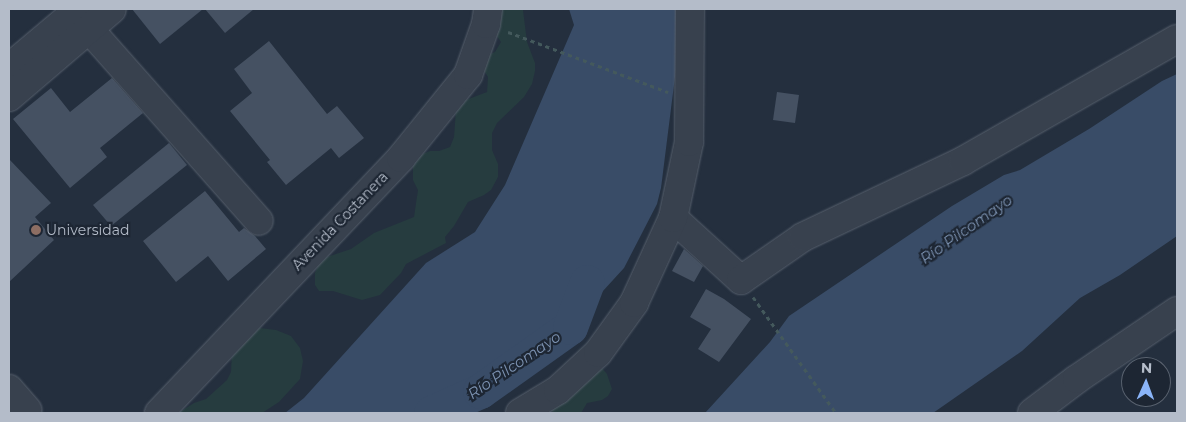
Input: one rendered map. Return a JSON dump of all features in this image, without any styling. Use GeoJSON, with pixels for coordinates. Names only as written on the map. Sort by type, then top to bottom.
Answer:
{"type":"FeatureCollection","features":[{"type":"Feature","properties":{"kind":"street"},"geometry":{"type":"LineString","coordinates":[[9,68],[84,19],[112,9]]}},
{"type":"Feature","properties":{"kind":"street"},"geometry":{"type":"LineString","coordinates":[[520,413],[558,390],[598,353],[634,303],[673,218],[690,142],[690,9]]}},
{"type":"Feature","properties":{"kind":"street","name":"Avenida Costanera"},"geometry":{"type":"LineString","coordinates":[[159,413],[401,158],[468,75],[487,16]]}},
{"type":"Feature","properties":{"kind":"street"},"geometry":{"type":"LineString","coordinates":[[9,97],[84,19]]}},
{"type":"Feature","properties":{"kind":"street"},"geometry":{"type":"LineString","coordinates":[[84,19],[259,220]]}},
{"type":"Feature","properties":{"kind":"street"},"geometry":{"type":"LineString","coordinates":[[673,218],[741,280],[803,237],[962,161],[1177,39]]}},
{"type":"Feature","properties":{"kind":"street"},"geometry":{"type":"LineString","coordinates":[[1032,413],[1077,379],[1177,312]]}},
{"type":"Feature","properties":{"kind":"street"},"geometry":{"type":"LineString","coordinates":[[9,389],[26,410]]}},
{"type":"Feature","properties":{"kind":"path"},"geometry":{"type":"LineString","coordinates":[[487,16],[690,100]]}},
{"type":"Feature","properties":{"kind":"path"},"geometry":{"type":"LineString","coordinates":[[741,280],[836,413]]}},
{"type":"Feature","properties":{"kind":"green space"},"geometry":{"type":"Polygon","coordinates":[[[493,9],[523,10],[527,42],[535,63],[535,71],[532,84],[524,97],[497,123],[492,133],[492,150],[498,164],[498,177],[491,190],[468,202],[445,237],[446,243],[406,264],[401,273],[380,295],[362,300],[333,291],[319,291],[315,285],[315,273],[321,259],[351,249],[374,233],[414,217],[418,190],[413,180],[413,162],[420,155],[450,147],[454,137],[456,110],[466,100],[487,92],[488,77],[483,69],[488,55],[495,52],[501,42],[493,31],[493,9]]]}},
{"type":"Feature","properties":{"kind":"green space"},"geometry":{"type":"Polygon","coordinates":[[[252,327],[276,330],[291,336],[300,348],[303,361],[300,379],[279,402],[262,413],[178,413],[194,403],[206,399],[227,380],[231,372],[232,350],[252,327]]]}},
{"type":"Feature","properties":{"kind":"green space"},"geometry":{"type":"Polygon","coordinates":[[[594,368],[602,368],[607,374],[612,389],[608,396],[602,400],[587,403],[581,413],[553,413],[551,407],[594,368]]]}},
{"type":"Feature","properties":{"kind":"water"},"geometry":{"type":"Polygon","coordinates":[[[569,9],[680,9],[678,53],[661,188],[657,204],[624,268],[570,327],[565,328],[554,339],[520,377],[462,413],[285,413],[304,398],[426,263],[475,232],[505,185],[574,25],[569,9]]]}},
{"type":"Feature","properties":{"kind":"water"},"geometry":{"type":"Polygon","coordinates":[[[1177,74],[1177,236],[1120,275],[1080,298],[1022,351],[933,413],[705,413],[770,342],[789,316],[952,206],[1004,175],[1020,170],[1089,129],[1162,81],[1177,74]]]}},
{"type":"Feature","properties":{"kind":"building"},"geometry":{"type":"Polygon","coordinates":[[[132,9],[203,9],[160,44],[132,9]]]}},
{"type":"Feature","properties":{"kind":"building"},"geometry":{"type":"Polygon","coordinates":[[[205,9],[254,9],[225,33],[205,9]]]}},
{"type":"Feature","properties":{"kind":"building"},"geometry":{"type":"Polygon","coordinates":[[[269,41],[327,114],[337,106],[364,138],[339,158],[331,148],[286,185],[267,162],[270,160],[230,111],[252,93],[234,69],[269,41]]]}},
{"type":"Feature","properties":{"kind":"building"},"geometry":{"type":"Polygon","coordinates":[[[112,78],[143,113],[100,148],[107,157],[70,188],[13,119],[51,88],[70,112],[112,78]]]}},
{"type":"Feature","properties":{"kind":"building"},"geometry":{"type":"Polygon","coordinates":[[[777,92],[799,95],[795,123],[773,120],[777,92]]]}},
{"type":"Feature","properties":{"kind":"building"},"geometry":{"type":"Polygon","coordinates":[[[169,143],[187,165],[111,226],[93,205],[169,143]]]}},
{"type":"Feature","properties":{"kind":"building","name":"Universidad"},"geometry":{"type":"Polygon","coordinates":[[[9,159],[51,203],[35,217],[54,240],[9,282],[9,159]]]}},
{"type":"Feature","properties":{"kind":"building"},"geometry":{"type":"Polygon","coordinates":[[[205,191],[239,232],[244,228],[255,236],[266,249],[228,281],[208,256],[176,282],[143,241],[205,191]]]}},
{"type":"Feature","properties":{"kind":"building"},"geometry":{"type":"Polygon","coordinates":[[[684,249],[703,266],[694,282],[672,271],[684,249]]]}},
{"type":"Feature","properties":{"kind":"building"},"geometry":{"type":"Polygon","coordinates":[[[706,289],[724,299],[751,319],[719,362],[698,349],[711,329],[690,317],[706,289]]]}},
{"type":"Feature","properties":{"kind":"waterway","name":"Río Pilcomayo"},"geometry":{"type":"LineString","coordinates":[[431,413],[480,391],[570,327],[587,282]]}},
{"type":"Feature","properties":{"kind":"place","name":"Universidad"},"geometry":{"type":"Point","coordinates":[36,230]}}]}
